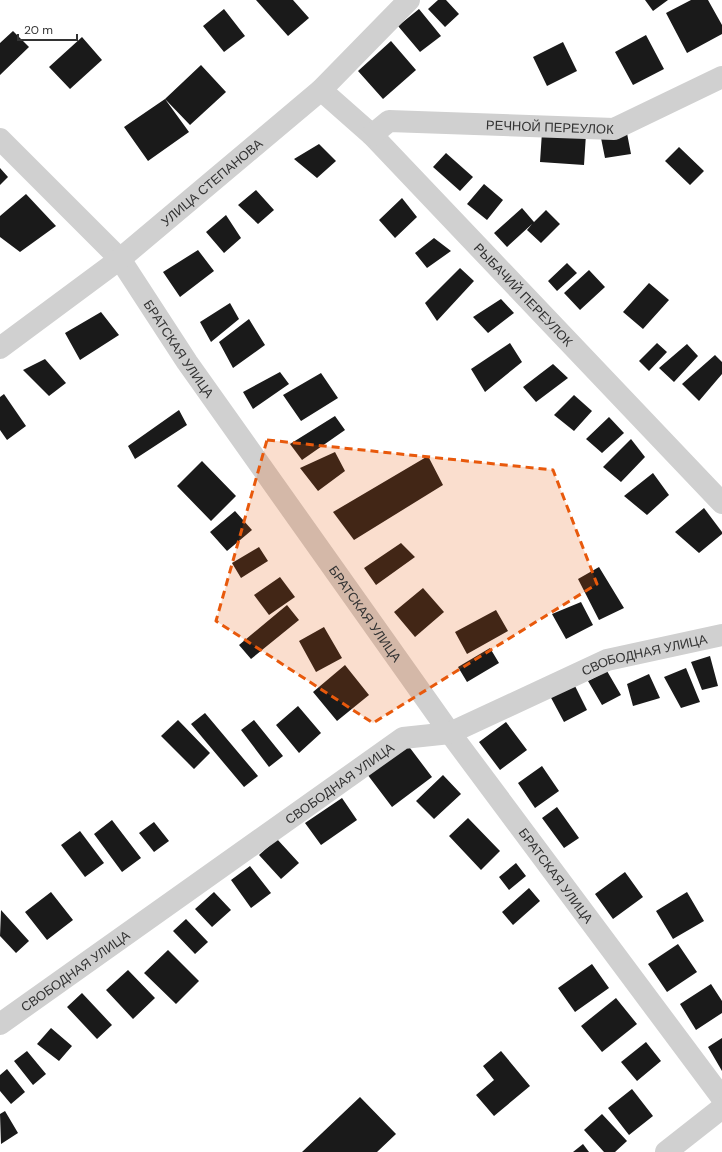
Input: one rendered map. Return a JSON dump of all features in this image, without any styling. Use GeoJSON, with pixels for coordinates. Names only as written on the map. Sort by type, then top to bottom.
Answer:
{"type":"FeatureCollection","features":[{"type":"Feature","properties":{"kind":"street","name":"УЛИЦА СТЕПАНОВА"},"geometry":{"type":"LineString","coordinates":[[0,348],[120,259],[321,90],[409,0]]}},
{"type":"Feature","properties":{"kind":"street","name":"РЕЧНОЙ ПЕРЕУЛОК"},"geometry":{"type":"LineString","coordinates":[[372,135],[389,121],[614,129],[722,77]]}},
{"type":"Feature","properties":{"kind":"street","name":"РЫБАЧИЙ ПЕРЕУЛОК"},"geometry":{"type":"LineString","coordinates":[[321,90],[372,135],[722,503]]}},
{"type":"Feature","properties":{"kind":"street","name":"БРАТСКАЯ УЛИЦА"},"geometry":{"type":"LineString","coordinates":[[0,139],[120,259],[187,362],[450,733],[722,1098]]}},
{"type":"Feature","properties":{"kind":"street","name":"СВОБОДНАЯ УЛИЦА"},"geometry":{"type":"LineString","coordinates":[[0,1024],[403,738],[450,733],[607,660],[722,635]]}},
{"type":"Feature","properties":{"kind":"street"},"geometry":{"type":"LineString","coordinates":[[666,1152],[722,1108]]}},
{"type":"Feature","properties":{"kind":"highlighted area"},"geometry":{"type":"Polygon","coordinates":[[[267,440],[553,470],[597,584],[373,723],[216,621],[267,440]]]}},
{"type":"Feature","properties":{"kind":"building"},"geometry":{"type":"Polygon","coordinates":[[[256,0],[293,0],[309,18],[288,36],[256,0]]]}},
{"type":"Feature","properties":{"kind":"building"},"geometry":{"type":"Polygon","coordinates":[[[438,0],[446,0],[459,14],[445,27],[428,9],[438,0]]]}},
{"type":"Feature","properties":{"kind":"building"},"geometry":{"type":"Polygon","coordinates":[[[645,0],[668,0],[653,11],[645,0]]]}},
{"type":"Feature","properties":{"kind":"building"},"geometry":{"type":"Polygon","coordinates":[[[691,0],[708,0],[722,25],[722,34],[687,53],[666,13],[691,0]]]}},
{"type":"Feature","properties":{"kind":"building"},"geometry":{"type":"Polygon","coordinates":[[[224,9],[245,36],[224,52],[203,26],[224,9]]]}},
{"type":"Feature","properties":{"kind":"building"},"geometry":{"type":"Polygon","coordinates":[[[419,9],[441,36],[420,52],[398,26],[419,9]]]}},
{"type":"Feature","properties":{"kind":"building"},"geometry":{"type":"Polygon","coordinates":[[[13,31],[29,47],[0,75],[0,43],[13,31]]]}},
{"type":"Feature","properties":{"kind":"building"},"geometry":{"type":"Polygon","coordinates":[[[646,35],[664,69],[633,85],[615,52],[646,35]]]}},
{"type":"Feature","properties":{"kind":"building"},"geometry":{"type":"Polygon","coordinates":[[[82,37],[102,60],[70,89],[49,67],[82,37]]]}},
{"type":"Feature","properties":{"kind":"building"},"geometry":{"type":"Polygon","coordinates":[[[391,41],[416,70],[383,99],[358,71],[391,41]]]}},
{"type":"Feature","properties":{"kind":"building"},"geometry":{"type":"Polygon","coordinates":[[[563,42],[577,71],[547,86],[533,57],[563,42]]]}},
{"type":"Feature","properties":{"kind":"building"},"geometry":{"type":"Polygon","coordinates":[[[201,65],[226,92],[190,125],[165,99],[201,65]]]}},
{"type":"Feature","properties":{"kind":"building"},"geometry":{"type":"Polygon","coordinates":[[[165,99],[189,132],[148,161],[124,127],[165,99]]]}},
{"type":"Feature","properties":{"kind":"building"},"geometry":{"type":"Polygon","coordinates":[[[626,128],[631,154],[605,158],[600,133],[626,128]]]}},
{"type":"Feature","properties":{"kind":"building"},"geometry":{"type":"Polygon","coordinates":[[[542,132],[586,134],[584,165],[540,162],[542,132]]]}},
{"type":"Feature","properties":{"kind":"building"},"geometry":{"type":"Polygon","coordinates":[[[319,144],[336,161],[317,178],[294,159],[319,144]]]}},
{"type":"Feature","properties":{"kind":"building"},"geometry":{"type":"Polygon","coordinates":[[[679,147],[704,171],[690,185],[665,161],[679,147]]]}},
{"type":"Feature","properties":{"kind":"building"},"geometry":{"type":"Polygon","coordinates":[[[446,153],[473,177],[460,191],[433,167],[446,153]]]}},
{"type":"Feature","properties":{"kind":"building"},"geometry":{"type":"Polygon","coordinates":[[[0,168],[8,177],[0,185],[0,168]]]}},
{"type":"Feature","properties":{"kind":"building"},"geometry":{"type":"Polygon","coordinates":[[[484,184],[503,200],[487,220],[467,204],[484,184]]]}},
{"type":"Feature","properties":{"kind":"building"},"geometry":{"type":"Polygon","coordinates":[[[256,190],[274,210],[258,224],[238,205],[256,190]]]}},
{"type":"Feature","properties":{"kind":"building"},"geometry":{"type":"Polygon","coordinates":[[[26,194],[56,226],[20,252],[0,237],[0,216],[26,194]]]}},
{"type":"Feature","properties":{"kind":"building"},"geometry":{"type":"Polygon","coordinates":[[[402,198],[417,217],[395,238],[379,220],[402,198]]]}},
{"type":"Feature","properties":{"kind":"building"},"geometry":{"type":"Polygon","coordinates":[[[522,208],[534,222],[546,210],[560,224],[541,243],[527,230],[532,224],[507,247],[494,233],[522,208]]]}},
{"type":"Feature","properties":{"kind":"building"},"geometry":{"type":"Polygon","coordinates":[[[226,215],[241,238],[224,253],[206,232],[226,215]]]}},
{"type":"Feature","properties":{"kind":"building"},"geometry":{"type":"Polygon","coordinates":[[[434,238],[451,251],[427,268],[415,253],[434,238]]]}},
{"type":"Feature","properties":{"kind":"building"},"geometry":{"type":"Polygon","coordinates":[[[198,250],[214,271],[180,297],[163,272],[198,250]]]}},
{"type":"Feature","properties":{"kind":"building"},"geometry":{"type":"Polygon","coordinates":[[[567,263],[577,273],[557,291],[548,281],[567,263]]]}},
{"type":"Feature","properties":{"kind":"building"},"geometry":{"type":"Polygon","coordinates":[[[460,268],[474,281],[437,321],[425,303],[460,268]]]}},
{"type":"Feature","properties":{"kind":"building"},"geometry":{"type":"Polygon","coordinates":[[[589,270],[605,287],[580,310],[564,293],[589,270]]]}},
{"type":"Feature","properties":{"kind":"building"},"geometry":{"type":"Polygon","coordinates":[[[649,283],[669,300],[643,329],[623,312],[649,283]]]}},
{"type":"Feature","properties":{"kind":"building"},"geometry":{"type":"Polygon","coordinates":[[[501,299],[514,313],[488,333],[473,317],[501,299]]]}},
{"type":"Feature","properties":{"kind":"building"},"geometry":{"type":"Polygon","coordinates":[[[230,303],[239,319],[211,342],[200,322],[230,303]]]}},
{"type":"Feature","properties":{"kind":"building"},"geometry":{"type":"Polygon","coordinates":[[[101,312],[119,335],[80,360],[65,333],[101,312]]]}},
{"type":"Feature","properties":{"kind":"building"},"geometry":{"type":"Polygon","coordinates":[[[249,319],[265,345],[233,368],[219,342],[249,319]]]}},
{"type":"Feature","properties":{"kind":"building"},"geometry":{"type":"Polygon","coordinates":[[[510,343],[522,362],[485,392],[471,369],[510,343]]]}},
{"type":"Feature","properties":{"kind":"building"},"geometry":{"type":"Polygon","coordinates":[[[657,343],[667,352],[649,371],[639,361],[657,343]]]}},
{"type":"Feature","properties":{"kind":"building"},"geometry":{"type":"Polygon","coordinates":[[[687,344],[698,356],[674,382],[659,368],[687,344]]]}},
{"type":"Feature","properties":{"kind":"building"},"geometry":{"type":"Polygon","coordinates":[[[715,355],[722,362],[722,374],[699,401],[682,384],[715,355]]]}},
{"type":"Feature","properties":{"kind":"building"},"geometry":{"type":"Polygon","coordinates":[[[45,359],[66,383],[49,396],[23,370],[45,359]]]}},
{"type":"Feature","properties":{"kind":"building"},"geometry":{"type":"Polygon","coordinates":[[[553,364],[568,378],[536,402],[523,387],[553,364]]]}},
{"type":"Feature","properties":{"kind":"building"},"geometry":{"type":"Polygon","coordinates":[[[280,372],[289,384],[253,409],[243,392],[280,372]]]}},
{"type":"Feature","properties":{"kind":"building"},"geometry":{"type":"Polygon","coordinates":[[[321,373],[338,398],[301,421],[283,395],[321,373]]]}},
{"type":"Feature","properties":{"kind":"building"},"geometry":{"type":"Polygon","coordinates":[[[4,394],[26,426],[7,440],[0,430],[0,397],[4,394]]]}},
{"type":"Feature","properties":{"kind":"building"},"geometry":{"type":"Polygon","coordinates":[[[574,395],[592,411],[574,431],[554,415],[574,395]]]}},
{"type":"Feature","properties":{"kind":"building"},"geometry":{"type":"Polygon","coordinates":[[[179,410],[187,425],[135,459],[128,446],[179,410]]]}},
{"type":"Feature","properties":{"kind":"building"},"geometry":{"type":"Polygon","coordinates":[[[335,416],[345,430],[302,460],[290,444],[335,416]]]}},
{"type":"Feature","properties":{"kind":"building"},"geometry":{"type":"Polygon","coordinates":[[[609,417],[624,433],[602,453],[586,439],[609,417]]]}},
{"type":"Feature","properties":{"kind":"building"},"geometry":{"type":"Polygon","coordinates":[[[631,439],[645,457],[621,482],[603,467],[631,439]]]}},
{"type":"Feature","properties":{"kind":"building"},"geometry":{"type":"Polygon","coordinates":[[[335,452],[345,471],[318,491],[300,468],[335,452]]]}},
{"type":"Feature","properties":{"kind":"building"},"geometry":{"type":"Polygon","coordinates":[[[428,456],[443,485],[354,540],[333,512],[428,456]]]}},
{"type":"Feature","properties":{"kind":"building"},"geometry":{"type":"Polygon","coordinates":[[[202,461],[236,496],[211,521],[177,486],[202,461]]]}},
{"type":"Feature","properties":{"kind":"building"},"geometry":{"type":"Polygon","coordinates":[[[653,473],[669,495],[647,515],[624,496],[653,473]]]}},
{"type":"Feature","properties":{"kind":"building"},"geometry":{"type":"Polygon","coordinates":[[[704,508],[722,534],[699,553],[675,532],[704,508]]]}},
{"type":"Feature","properties":{"kind":"building"},"geometry":{"type":"Polygon","coordinates":[[[235,511],[252,530],[227,551],[210,532],[235,511]]]}},
{"type":"Feature","properties":{"kind":"building"},"geometry":{"type":"Polygon","coordinates":[[[401,543],[415,557],[376,585],[364,568],[401,543]]]}},
{"type":"Feature","properties":{"kind":"building"},"geometry":{"type":"Polygon","coordinates":[[[259,547],[268,561],[241,578],[232,563],[259,547]]]}},
{"type":"Feature","properties":{"kind":"building"},"geometry":{"type":"Polygon","coordinates":[[[599,567],[624,608],[599,620],[578,579],[599,567]]]}},
{"type":"Feature","properties":{"kind":"building"},"geometry":{"type":"Polygon","coordinates":[[[280,577],[295,597],[269,615],[254,595],[280,577]]]}},
{"type":"Feature","properties":{"kind":"building"},"geometry":{"type":"Polygon","coordinates":[[[423,588],[444,612],[415,637],[394,612],[423,588]]]}},
{"type":"Feature","properties":{"kind":"building"},"geometry":{"type":"Polygon","coordinates":[[[581,602],[593,625],[566,639],[552,614],[581,602]]]}},
{"type":"Feature","properties":{"kind":"building"},"geometry":{"type":"Polygon","coordinates":[[[287,605],[299,620],[251,659],[239,645],[287,605]]]}},
{"type":"Feature","properties":{"kind":"building"},"geometry":{"type":"Polygon","coordinates":[[[496,610],[508,631],[467,654],[455,632],[496,610]]]}},
{"type":"Feature","properties":{"kind":"building"},"geometry":{"type":"Polygon","coordinates":[[[324,627],[342,658],[316,672],[299,641],[324,627]]]}},
{"type":"Feature","properties":{"kind":"building"},"geometry":{"type":"Polygon","coordinates":[[[490,648],[499,663],[467,682],[458,667],[490,648]]]}},
{"type":"Feature","properties":{"kind":"building"},"geometry":{"type":"Polygon","coordinates":[[[710,656],[718,686],[702,690],[691,662],[710,656]]]}},
{"type":"Feature","properties":{"kind":"building"},"geometry":{"type":"Polygon","coordinates":[[[345,665],[369,695],[337,721],[313,692],[345,665]]]}},
{"type":"Feature","properties":{"kind":"building"},"geometry":{"type":"Polygon","coordinates":[[[686,668],[700,702],[681,708],[664,677],[686,668]]]}},
{"type":"Feature","properties":{"kind":"building"},"geometry":{"type":"Polygon","coordinates":[[[607,671],[621,695],[602,705],[588,681],[607,671]]]}},
{"type":"Feature","properties":{"kind":"building"},"geometry":{"type":"Polygon","coordinates":[[[649,674],[660,698],[633,706],[627,684],[649,674]]]}},
{"type":"Feature","properties":{"kind":"building"},"geometry":{"type":"Polygon","coordinates":[[[573,682],[587,710],[564,722],[549,694],[573,682]]]}},
{"type":"Feature","properties":{"kind":"building"},"geometry":{"type":"Polygon","coordinates":[[[298,706],[321,733],[299,753],[276,725],[298,706]]]}},
{"type":"Feature","properties":{"kind":"building"},"geometry":{"type":"Polygon","coordinates":[[[205,713],[258,776],[244,787],[191,724],[205,713]]]}},
{"type":"Feature","properties":{"kind":"building"},"geometry":{"type":"Polygon","coordinates":[[[178,720],[210,753],[194,769],[161,736],[178,720]]]}},
{"type":"Feature","properties":{"kind":"building"},"geometry":{"type":"Polygon","coordinates":[[[254,720],[283,756],[269,767],[241,730],[254,720]]]}},
{"type":"Feature","properties":{"kind":"building"},"geometry":{"type":"Polygon","coordinates":[[[506,722],[527,750],[500,770],[479,742],[506,722]]]}},
{"type":"Feature","properties":{"kind":"building"},"geometry":{"type":"Polygon","coordinates":[[[407,744],[432,777],[392,807],[367,774],[407,744]]]}},
{"type":"Feature","properties":{"kind":"building"},"geometry":{"type":"Polygon","coordinates":[[[542,766],[559,791],[535,808],[518,783],[542,766]]]}},
{"type":"Feature","properties":{"kind":"building"},"geometry":{"type":"Polygon","coordinates":[[[443,775],[461,794],[434,819],[416,801],[443,775]]]}},
{"type":"Feature","properties":{"kind":"building"},"geometry":{"type":"Polygon","coordinates":[[[342,798],[357,820],[321,845],[305,823],[342,798]]]}},
{"type":"Feature","properties":{"kind":"building"},"geometry":{"type":"Polygon","coordinates":[[[557,807],[579,838],[564,848],[542,818],[557,807]]]}},
{"type":"Feature","properties":{"kind":"building"},"geometry":{"type":"Polygon","coordinates":[[[468,818],[500,851],[481,870],[449,836],[468,818]]]}},
{"type":"Feature","properties":{"kind":"building"},"geometry":{"type":"Polygon","coordinates":[[[112,820],[141,858],[122,872],[94,834],[112,820]]]}},
{"type":"Feature","properties":{"kind":"building"},"geometry":{"type":"Polygon","coordinates":[[[154,822],[169,841],[154,852],[139,833],[154,822]]]}},
{"type":"Feature","properties":{"kind":"building"},"geometry":{"type":"Polygon","coordinates":[[[80,831],[104,863],[85,877],[61,845],[80,831]]]}},
{"type":"Feature","properties":{"kind":"building"},"geometry":{"type":"Polygon","coordinates":[[[277,839],[299,863],[281,879],[259,855],[277,839]]]}},
{"type":"Feature","properties":{"kind":"building"},"geometry":{"type":"Polygon","coordinates":[[[516,863],[526,876],[509,890],[499,877],[516,863]]]}},
{"type":"Feature","properties":{"kind":"building"},"geometry":{"type":"Polygon","coordinates":[[[250,866],[271,893],[251,908],[231,880],[250,866]]]}},
{"type":"Feature","properties":{"kind":"building"},"geometry":{"type":"Polygon","coordinates":[[[625,872],[643,897],[613,919],[595,894],[625,872]]]}},
{"type":"Feature","properties":{"kind":"building"},"geometry":{"type":"Polygon","coordinates":[[[529,888],[540,901],[513,925],[502,912],[529,888]]]}},
{"type":"Feature","properties":{"kind":"building"},"geometry":{"type":"Polygon","coordinates":[[[51,892],[73,920],[47,940],[25,912],[51,892]]]}},
{"type":"Feature","properties":{"kind":"building"},"geometry":{"type":"Polygon","coordinates":[[[214,892],[231,910],[212,927],[195,909],[214,892]]]}},
{"type":"Feature","properties":{"kind":"building"},"geometry":{"type":"Polygon","coordinates":[[[687,892],[704,921],[673,939],[656,911],[687,892]]]}},
{"type":"Feature","properties":{"kind":"building"},"geometry":{"type":"Polygon","coordinates":[[[1,910],[29,941],[16,953],[0,936],[1,910]]]}},
{"type":"Feature","properties":{"kind":"building"},"geometry":{"type":"Polygon","coordinates":[[[186,919],[208,942],[195,954],[173,931],[186,919]]]}},
{"type":"Feature","properties":{"kind":"building"},"geometry":{"type":"Polygon","coordinates":[[[678,944],[697,972],[667,992],[648,964],[678,944]]]}},
{"type":"Feature","properties":{"kind":"building"},"geometry":{"type":"Polygon","coordinates":[[[168,950],[199,981],[176,1004],[144,973],[168,950]]]}},
{"type":"Feature","properties":{"kind":"building"},"geometry":{"type":"Polygon","coordinates":[[[592,964],[609,988],[575,1012],[558,988],[592,964]]]}},
{"type":"Feature","properties":{"kind":"building"},"geometry":{"type":"Polygon","coordinates":[[[128,970],[155,998],[133,1019],[106,990],[128,970]]]}},
{"type":"Feature","properties":{"kind":"building"},"geometry":{"type":"Polygon","coordinates":[[[711,984],[722,1001],[722,1013],[696,1030],[680,1004],[711,984]]]}},
{"type":"Feature","properties":{"kind":"building"},"geometry":{"type":"Polygon","coordinates":[[[82,993],[112,1025],[97,1039],[67,1007],[82,993]]]}},
{"type":"Feature","properties":{"kind":"building"},"geometry":{"type":"Polygon","coordinates":[[[616,998],[637,1024],[602,1052],[581,1026],[616,998]]]}},
{"type":"Feature","properties":{"kind":"building"},"geometry":{"type":"Polygon","coordinates":[[[51,1028],[72,1046],[59,1061],[37,1044],[51,1028]]]}},
{"type":"Feature","properties":{"kind":"building"},"geometry":{"type":"Polygon","coordinates":[[[722,1038],[722,1071],[708,1047],[722,1038]]]}},
{"type":"Feature","properties":{"kind":"building"},"geometry":{"type":"Polygon","coordinates":[[[646,1042],[661,1061],[637,1081],[621,1062],[646,1042]]]}},
{"type":"Feature","properties":{"kind":"building"},"geometry":{"type":"Polygon","coordinates":[[[27,1051],[46,1074],[33,1085],[14,1061],[27,1051]]]}},
{"type":"Feature","properties":{"kind":"building"},"geometry":{"type":"Polygon","coordinates":[[[501,1051],[530,1086],[494,1116],[476,1095],[494,1080],[483,1066],[501,1051]]]}},
{"type":"Feature","properties":{"kind":"building"},"geometry":{"type":"Polygon","coordinates":[[[7,1069],[25,1092],[11,1104],[0,1091],[0,1075],[7,1069]]]}},
{"type":"Feature","properties":{"kind":"building"},"geometry":{"type":"Polygon","coordinates":[[[632,1089],[653,1116],[629,1135],[608,1108],[632,1089]]]}},
{"type":"Feature","properties":{"kind":"building"},"geometry":{"type":"Polygon","coordinates":[[[360,1097],[396,1134],[377,1152],[302,1152],[360,1097]]]}},
{"type":"Feature","properties":{"kind":"building"},"geometry":{"type":"Polygon","coordinates":[[[5,1111],[18,1133],[1,1144],[0,1114],[5,1111]]]}},
{"type":"Feature","properties":{"kind":"building"},"geometry":{"type":"Polygon","coordinates":[[[602,1114],[627,1141],[615,1152],[604,1152],[584,1130],[602,1114]]]}},
{"type":"Feature","properties":{"kind":"building"},"geometry":{"type":"Polygon","coordinates":[[[583,1144],[589,1152],[573,1152],[583,1144]]]}}]}
